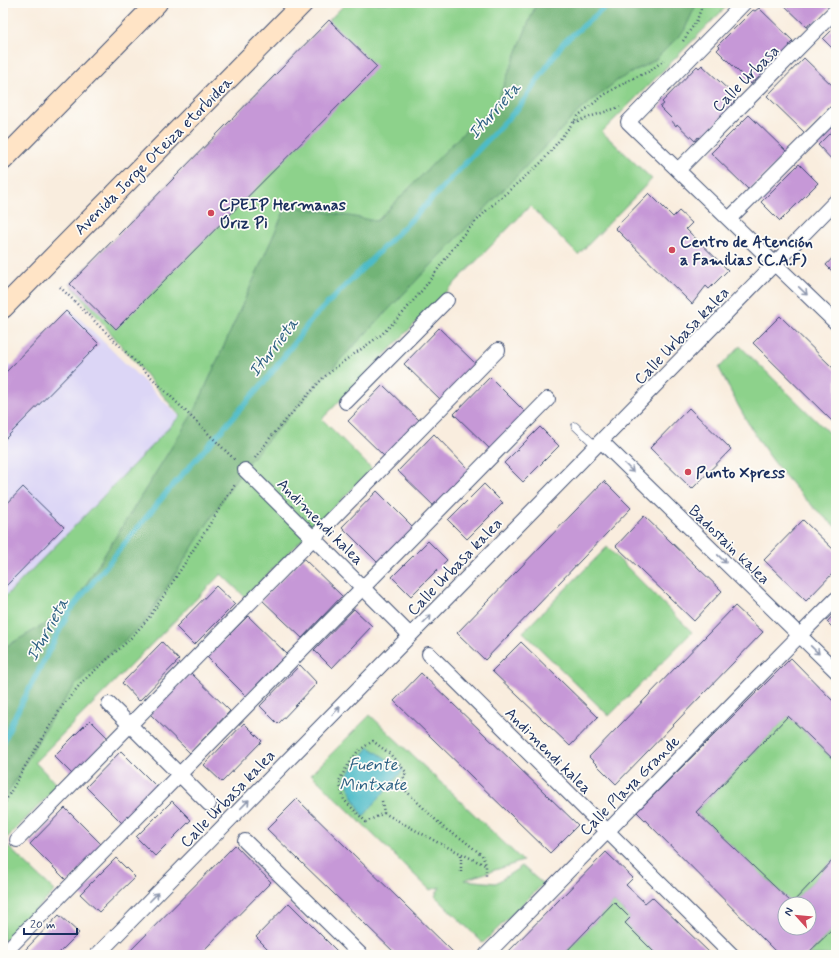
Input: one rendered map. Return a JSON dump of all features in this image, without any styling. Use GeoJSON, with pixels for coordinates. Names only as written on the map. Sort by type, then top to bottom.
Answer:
{"type":"FeatureCollection","features":[{"type":"Feature","properties":{"kind":"street"},"geometry":{"type":"LineString","coordinates":[[3,160],[157,3]]}},
{"type":"Feature","properties":{"kind":"street","name":"Avenida Jorge Oteiza etorbidea"},"geometry":{"type":"LineString","coordinates":[[3,308],[304,3]]}},
{"type":"Feature","properties":{"kind":"street"},"geometry":{"type":"LineString","coordinates":[[744,3],[628,122],[836,323]]}},
{"type":"Feature","properties":{"kind":"street","name":"Calle Urbasa"},"geometry":{"type":"LineString","coordinates":[[678,170],[836,10]]}},
{"type":"Feature","properties":{"kind":"street"},"geometry":{"type":"LineString","coordinates":[[729,219],[836,112]]}},
{"type":"Feature","properties":{"kind":"street","name":"Calle Urbasa kalea"},"geometry":{"type":"LineString","coordinates":[[97,955],[836,201]]}},
{"type":"Feature","properties":{"kind":"street"},"geometry":{"type":"LineString","coordinates":[[346,402],[447,300]]}},
{"type":"Feature","properties":{"kind":"street"},"geometry":{"type":"LineString","coordinates":[[17,840],[498,350]]}},
{"type":"Feature","properties":{"kind":"street"},"geometry":{"type":"LineString","coordinates":[[8,949],[548,399]]}},
{"type":"Feature","properties":{"kind":"street","name":"Badostain kalea"},"geometry":{"type":"LineString","coordinates":[[598,444],[836,671]]}},
{"type":"Feature","properties":{"kind":"street","name":"Andimendi kalea"},"geometry":{"type":"LineString","coordinates":[[246,470],[406,630]]}},
{"type":"Feature","properties":{"kind":"street","name":"Calle Playa Grande"},"geometry":{"type":"LineString","coordinates":[[486,955],[836,599]]}},
{"type":"Feature","properties":{"kind":"street","name":"Andimendi kalea"},"geometry":{"type":"LineString","coordinates":[[428,654],[732,955]]}},
{"type":"Feature","properties":{"kind":"street","name":"Calle Urbasa kalea"},"geometry":{"type":"LineString","coordinates":[[109,704],[209,804]]}},
{"type":"Feature","properties":{"kind":"street"},"geometry":{"type":"LineString","coordinates":[[245,840],[362,955]]}},
{"type":"Feature","properties":{"kind":"lane"},"geometry":{"type":"LineString","coordinates":[[575,426],[598,444]]}},
{"type":"Feature","properties":{"kind":"path"},"geometry":{"type":"LineString","coordinates":[[573,122],[624,106]]}},
{"type":"Feature","properties":{"kind":"path"},"geometry":{"type":"LineString","coordinates":[[60,288],[231,456]]}},
{"type":"Feature","properties":{"kind":"path"},"geometry":{"type":"LineString","coordinates":[[384,813],[366,822],[344,800],[339,781],[358,751],[373,741],[390,754],[406,772],[401,786],[445,829],[462,839],[482,855],[486,865],[486,878]]}},
{"type":"Feature","properties":{"kind":"path"},"geometry":{"type":"LineString","coordinates":[[382,801],[384,813]]}},
{"type":"Feature","properties":{"kind":"path"},"geometry":{"type":"LineString","coordinates":[[384,813],[437,842],[486,865]]}},
{"type":"Feature","properties":{"kind":"path"},"geometry":{"type":"LineString","coordinates":[[461,853],[461,872]]}},
{"type":"Feature","properties":{"kind":"shaded area"},"geometry":{"type":"Polygon","coordinates":[[[69,308],[180,417],[3,599],[3,369],[8,364],[11,367],[69,308]]]}},
{"type":"Feature","properties":{"kind":"green space"},"geometry":{"type":"Polygon","coordinates":[[[346,3],[730,3],[602,132],[652,179],[578,255],[530,206],[322,419],[372,469],[245,597],[221,574],[35,762],[58,786],[3,842],[3,653],[6,646],[3,648],[3,599],[180,416],[70,284],[346,3]]]}},
{"type":"Feature","properties":{"kind":"green space"},"geometry":{"type":"Polygon","coordinates":[[[697,3],[684,31],[655,60],[618,80],[579,111],[323,378],[243,468],[144,623],[76,684],[49,722],[3,802],[3,648],[70,610],[196,408],[287,205],[377,221],[468,128],[494,109],[536,4],[697,3]]]}},
{"type":"Feature","properties":{"kind":"green space"},"geometry":{"type":"Polygon","coordinates":[[[740,346],[836,440],[836,527],[809,503],[784,475],[752,430],[737,403],[719,368],[740,346]]]}},
{"type":"Feature","properties":{"kind":"green space"},"geometry":{"type":"Polygon","coordinates":[[[607,547],[692,632],[609,716],[523,632],[607,547]]]}},
{"type":"Feature","properties":{"kind":"green space"},"geometry":{"type":"Polygon","coordinates":[[[370,715],[523,861],[464,880],[496,883],[522,866],[543,884],[483,943],[435,896],[440,887],[430,890],[311,774],[370,715]]]}},
{"type":"Feature","properties":{"kind":"green space"},"geometry":{"type":"Polygon","coordinates":[[[788,716],[836,762],[836,857],[799,896],[785,896],[696,812],[788,716]]]}},
{"type":"Feature","properties":{"kind":"green space"},"geometry":{"type":"Polygon","coordinates":[[[3,842],[55,891],[3,942],[3,842]]]}},
{"type":"Feature","properties":{"kind":"green space"},"geometry":{"type":"Polygon","coordinates":[[[614,902],[630,918],[625,923],[657,955],[563,955],[614,902]]]}},
{"type":"Feature","properties":{"kind":"green space"},"geometry":{"type":"Polygon","coordinates":[[[836,926],[836,950],[831,955],[808,955],[836,926]]]}},
{"type":"Feature","properties":{"kind":"water","name":"Fuente Mintxate"},"geometry":{"type":"Polygon","coordinates":[[[369,747],[403,770],[363,817],[345,778],[369,747]]]}},
{"type":"Feature","properties":{"kind":"building"},"geometry":{"type":"Polygon","coordinates":[[[782,3],[834,3],[812,25],[810,23],[807,27],[782,3]]]}},
{"type":"Feature","properties":{"kind":"building"},"geometry":{"type":"Polygon","coordinates":[[[759,8],[793,41],[789,45],[791,47],[756,82],[754,80],[751,84],[717,50],[720,47],[718,45],[753,10],[755,11],[759,8]]]}},
{"type":"Feature","properties":{"kind":"building"},"geometry":{"type":"Polygon","coordinates":[[[329,20],[377,67],[116,329],[70,284],[329,20]]]}},
{"type":"Feature","properties":{"kind":"building"},"geometry":{"type":"Polygon","coordinates":[[[836,26],[836,52],[823,39],[836,26]]]}},
{"type":"Feature","properties":{"kind":"building"},"geometry":{"type":"Polygon","coordinates":[[[804,58],[836,89],[836,102],[805,133],[767,96],[804,58]]]}},
{"type":"Feature","properties":{"kind":"building"},"geometry":{"type":"Polygon","coordinates":[[[702,65],[737,98],[733,102],[735,104],[700,139],[698,137],[695,141],[677,124],[676,126],[671,120],[672,119],[660,107],[664,104],[662,102],[697,66],[699,68],[702,65]]]}},
{"type":"Feature","properties":{"kind":"building"},"geometry":{"type":"Polygon","coordinates":[[[749,115],[787,152],[749,190],[711,153],[749,115]]]}},
{"type":"Feature","properties":{"kind":"building"},"geometry":{"type":"Polygon","coordinates":[[[836,127],[836,164],[818,145],[836,127]]]}},
{"type":"Feature","properties":{"kind":"building"},"geometry":{"type":"Polygon","coordinates":[[[799,164],[818,183],[780,221],[761,202],[799,164]]]}},
{"type":"Feature","properties":{"kind":"building","name":"Centro de Atención a Familias (C.A.F)"},"geometry":{"type":"Polygon","coordinates":[[[649,193],[673,217],[679,211],[692,223],[686,229],[728,270],[709,289],[706,286],[692,304],[615,228],[649,193]]]}},
{"type":"Feature","properties":{"kind":"building"},"geometry":{"type":"Polygon","coordinates":[[[836,254],[836,275],[826,265],[836,254]]]}},
{"type":"Feature","properties":{"kind":"building"},"geometry":{"type":"Polygon","coordinates":[[[66,311],[99,344],[3,441],[3,375],[66,311]]]}},
{"type":"Feature","properties":{"kind":"building"},"geometry":{"type":"Polygon","coordinates":[[[780,316],[836,371],[836,425],[753,343],[780,316]]]}},
{"type":"Feature","properties":{"kind":"building"},"geometry":{"type":"Polygon","coordinates":[[[439,328],[477,365],[442,401],[404,364],[439,328]]]}},
{"type":"Feature","properties":{"kind":"building"},"geometry":{"type":"Polygon","coordinates":[[[490,377],[528,415],[492,451],[454,414],[490,377]]]}},
{"type":"Feature","properties":{"kind":"building"},"geometry":{"type":"Polygon","coordinates":[[[383,385],[421,422],[386,458],[348,421],[383,385]]]}},
{"type":"Feature","properties":{"kind":"building"},"geometry":{"type":"Polygon","coordinates":[[[689,408],[731,449],[692,489],[650,448],[689,408]]]}},
{"type":"Feature","properties":{"kind":"building"},"geometry":{"type":"Polygon","coordinates":[[[540,427],[559,446],[523,482],[504,463],[540,427]]]}},
{"type":"Feature","properties":{"kind":"building"},"geometry":{"type":"Polygon","coordinates":[[[434,434],[471,472],[436,508],[398,471],[434,434]]]}},
{"type":"Feature","properties":{"kind":"building"},"geometry":{"type":"Polygon","coordinates":[[[604,481],[631,508],[485,660],[457,633],[604,481]]]}},
{"type":"Feature","properties":{"kind":"building"},"geometry":{"type":"Polygon","coordinates":[[[484,484],[503,503],[467,539],[448,520],[484,484]]]}},
{"type":"Feature","properties":{"kind":"building"},"geometry":{"type":"Polygon","coordinates":[[[23,487],[64,527],[3,589],[3,508],[23,487]]]}},
{"type":"Feature","properties":{"kind":"building"},"geometry":{"type":"Polygon","coordinates":[[[377,491],[415,529],[380,565],[342,527],[377,491]]]}},
{"type":"Feature","properties":{"kind":"building"},"geometry":{"type":"Polygon","coordinates":[[[644,516],[722,591],[694,621],[616,546],[644,516]]]}},
{"type":"Feature","properties":{"kind":"building"},"geometry":{"type":"Polygon","coordinates":[[[803,520],[836,552],[836,570],[806,601],[764,560],[803,520]]]}},
{"type":"Feature","properties":{"kind":"building"},"geometry":{"type":"Polygon","coordinates":[[[428,541],[447,560],[411,596],[392,577],[428,541]]]}},
{"type":"Feature","properties":{"kind":"building"},"geometry":{"type":"Polygon","coordinates":[[[303,558],[342,596],[302,638],[262,600],[303,558]]]}},
{"type":"Feature","properties":{"kind":"building"},"geometry":{"type":"Polygon","coordinates":[[[216,586],[235,604],[194,645],[176,627],[216,586]]]}},
{"type":"Feature","properties":{"kind":"building"},"geometry":{"type":"Polygon","coordinates":[[[735,606],[763,632],[616,784],[589,757],[735,606]]]}},
{"type":"Feature","properties":{"kind":"building"},"geometry":{"type":"Polygon","coordinates":[[[354,609],[372,626],[332,668],[314,650],[354,609]]]}},
{"type":"Feature","properties":{"kind":"building"},"geometry":{"type":"Polygon","coordinates":[[[836,612],[836,631],[827,622],[836,612]]]}},
{"type":"Feature","properties":{"kind":"building"},"geometry":{"type":"Polygon","coordinates":[[[248,616],[287,654],[246,696],[207,657],[248,616]]]}},
{"type":"Feature","properties":{"kind":"building"},"geometry":{"type":"Polygon","coordinates":[[[162,642],[179,660],[139,701],[122,683],[162,642]]]}},
{"type":"Feature","properties":{"kind":"building"},"geometry":{"type":"Polygon","coordinates":[[[521,642],[598,717],[570,746],[492,671],[521,642]]]}},
{"type":"Feature","properties":{"kind":"building"},"geometry":{"type":"Polygon","coordinates":[[[791,658],[836,704],[836,762],[788,716],[696,812],[785,896],[777,896],[777,936],[817,936],[817,896],[799,896],[836,857],[836,926],[806,955],[779,955],[637,812],[791,658]]]}},
{"type":"Feature","properties":{"kind":"building"},"geometry":{"type":"Polygon","coordinates":[[[300,665],[317,683],[278,724],[260,706],[300,665]]]}},
{"type":"Feature","properties":{"kind":"building"},"geometry":{"type":"Polygon","coordinates":[[[191,673],[230,711],[190,753],[150,714],[191,673]]]}},
{"type":"Feature","properties":{"kind":"building"},"geometry":{"type":"Polygon","coordinates":[[[421,673],[578,825],[550,853],[394,701],[421,673]]]}},
{"type":"Feature","properties":{"kind":"building"},"geometry":{"type":"Polygon","coordinates":[[[90,720],[109,739],[73,775],[54,756],[90,720]]]}},
{"type":"Feature","properties":{"kind":"building"},"geometry":{"type":"Polygon","coordinates":[[[244,723],[262,741],[222,782],[204,765],[244,723]]]}},
{"type":"Feature","properties":{"kind":"building"},"geometry":{"type":"Polygon","coordinates":[[[121,751],[159,789],[124,825],[86,787],[121,751]]]}},
{"type":"Feature","properties":{"kind":"building"},"geometry":{"type":"Polygon","coordinates":[[[297,799],[454,953],[453,955],[397,955],[267,829],[297,799]]]}},
{"type":"Feature","properties":{"kind":"building"},"geometry":{"type":"Polygon","coordinates":[[[172,801],[191,820],[155,856],[136,837],[172,801]]]}},
{"type":"Feature","properties":{"kind":"building"},"geometry":{"type":"Polygon","coordinates":[[[65,808],[103,846],[68,882],[30,844],[65,808]]]}},
{"type":"Feature","properties":{"kind":"building"},"geometry":{"type":"Polygon","coordinates":[[[235,845],[271,882],[199,955],[126,955],[235,845]]]}},
{"type":"Feature","properties":{"kind":"building"},"geometry":{"type":"Polygon","coordinates":[[[606,852],[633,878],[626,885],[645,903],[652,897],[712,955],[657,955],[625,923],[630,918],[614,902],[563,955],[505,955],[606,852]]]}},
{"type":"Feature","properties":{"kind":"building"},"geometry":{"type":"Polygon","coordinates":[[[116,858],[135,877],[99,912],[80,894],[116,858]]]}},
{"type":"Feature","properties":{"kind":"building"},"geometry":{"type":"Polygon","coordinates":[[[289,903],[341,955],[274,955],[256,937],[289,903]]]}},
{"type":"Feature","properties":{"kind":"building"},"geometry":{"type":"Polygon","coordinates":[[[59,915],[79,933],[57,955],[28,955],[24,951],[59,915]]]}},
{"type":"Feature","properties":{"kind":"waterway","name":"Iturrieta"},"geometry":{"type":"LineString","coordinates":[[3,744],[12,722],[70,610],[167,492],[266,380],[312,319],[419,212],[520,106],[563,43],[610,3]]}},
{"type":"Feature","properties":{"kind":"place","name":"CPEIP Hermanas Úriz Pi"},"geometry":{"type":"Point","coordinates":[211,213]}},
{"type":"Feature","properties":{"kind":"place","name":"Centro de Atención a Familias (C.A.F)"},"geometry":{"type":"Point","coordinates":[672,250]}},
{"type":"Feature","properties":{"kind":"place","name":"Punto Xpress"},"geometry":{"type":"Point","coordinates":[688,472]}}]}
